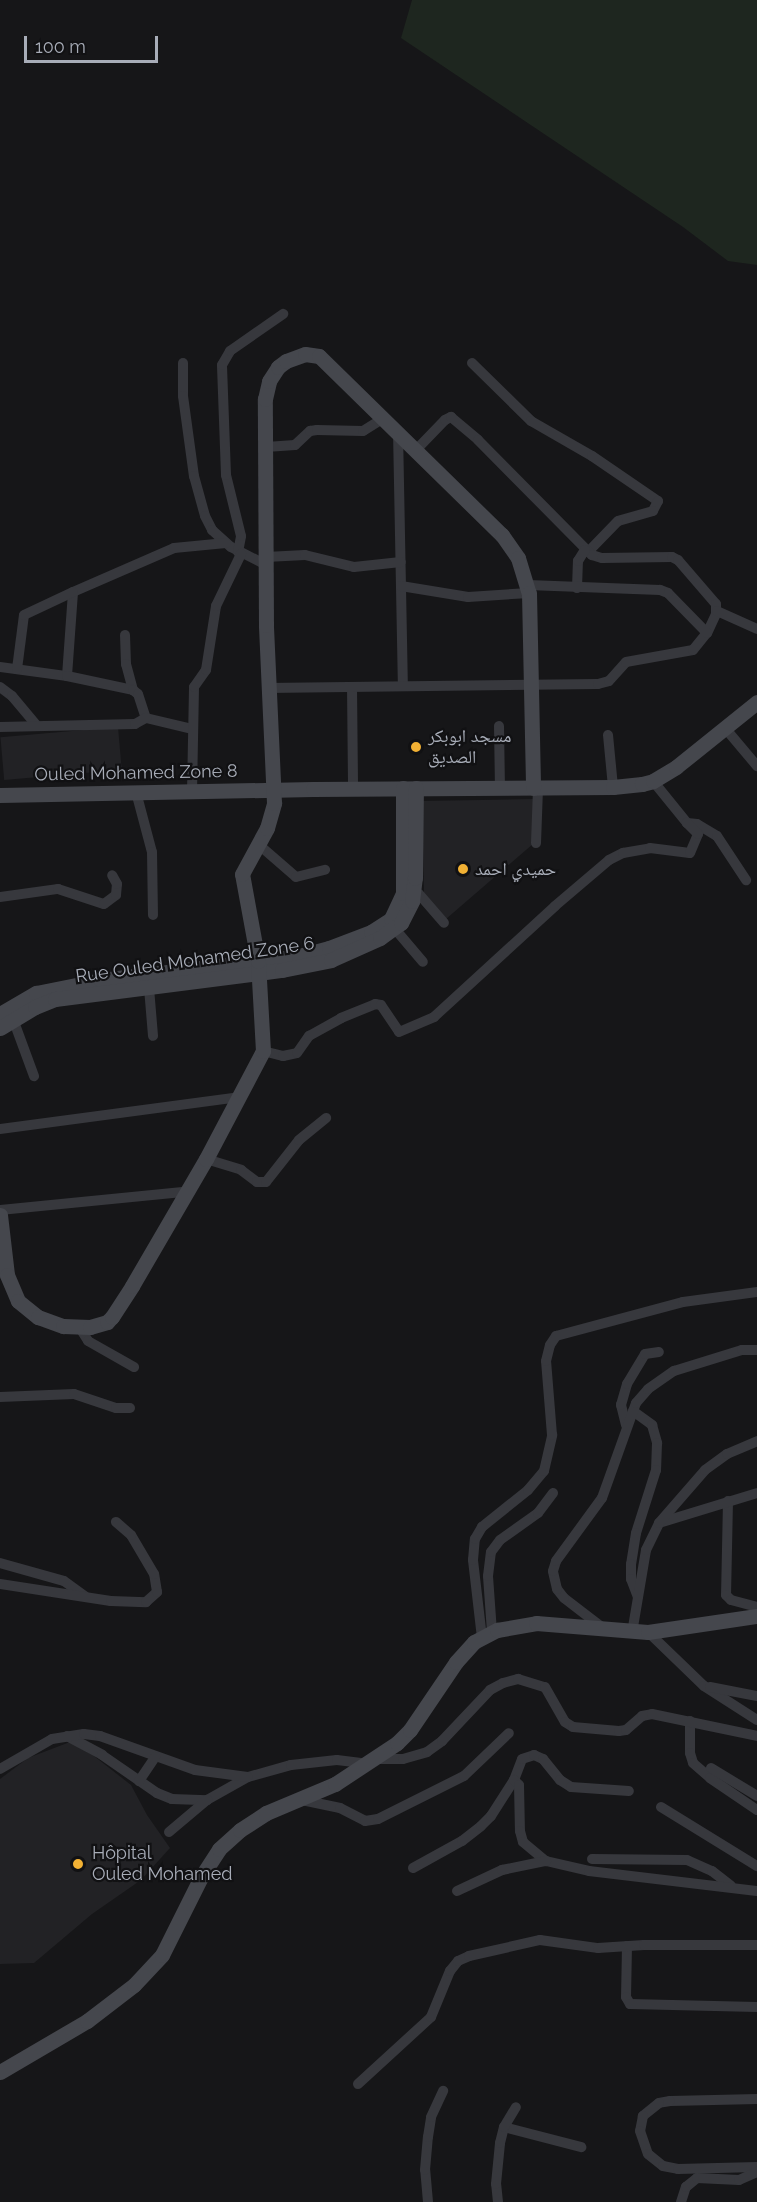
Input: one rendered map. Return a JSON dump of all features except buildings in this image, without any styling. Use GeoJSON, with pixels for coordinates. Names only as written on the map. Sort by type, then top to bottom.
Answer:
{"type":"FeatureCollection","features":[{"type":"Feature","properties":{"kind":"street"},"geometry":{"type":"LineString","coordinates":[[192,792],[194,687],[206,670],[216,606],[240,553],[242,536],[226,475],[222,365],[230,351],[283,314]]}},
{"type":"Feature","properties":{"kind":"street"},"geometry":{"type":"LineString","coordinates":[[184,1192],[0,1213],[7,1275],[15,1296],[38,1317],[63,1326],[80,1328],[99,1324],[112,1317],[184,1192],[206,1159],[263,1051],[258,967],[242,874],[272,811],[273,789],[267,688],[265,399],[267,385],[278,367],[299,356],[319,357],[398,431],[502,535],[518,558],[529,589],[536,843]]}},
{"type":"Feature","properties":{"kind":"street"},"geometry":{"type":"LineString","coordinates":[[183,363],[183,396],[198,495],[209,524],[226,543],[240,553],[266,561],[305,555],[354,567],[401,562]]}},
{"type":"Feature","properties":{"kind":"street"},"geometry":{"type":"LineString","coordinates":[[472,363],[531,421],[592,456],[658,501],[652,511],[618,521],[587,551],[578,561],[577,588]]}},
{"type":"Feature","properties":{"kind":"street"},"geometry":{"type":"LineString","coordinates":[[267,688],[532,686],[605,683],[626,662],[693,650],[707,633],[717,611],[716,604],[706,590],[675,558],[602,558],[587,551],[571,532],[478,440],[451,417],[445,420],[416,450]]}},
{"type":"Feature","properties":{"kind":"street"},"geometry":{"type":"LineString","coordinates":[[267,447],[295,445],[310,431],[363,431],[384,418]]}},
{"type":"Feature","properties":{"kind":"street"},"geometry":{"type":"LineString","coordinates":[[398,431],[403,686]]}},
{"type":"Feature","properties":{"kind":"street"},"geometry":{"type":"LineString","coordinates":[[17,669],[24,615],[174,548],[226,543]]}},
{"type":"Feature","properties":{"kind":"street"},"geometry":{"type":"LineString","coordinates":[[401,586],[468,597],[529,589],[665,591],[707,633]]}},
{"type":"Feature","properties":{"kind":"street"},"geometry":{"type":"LineString","coordinates":[[67,676],[73,592]]}},
{"type":"Feature","properties":{"kind":"street"},"geometry":{"type":"LineString","coordinates":[[717,611],[757,629]]}},
{"type":"Feature","properties":{"kind":"street"},"geometry":{"type":"LineString","coordinates":[[124,635],[126,664],[133,690]]}},
{"type":"Feature","properties":{"kind":"street"},"geometry":{"type":"LineString","coordinates":[[0,667],[67,676],[133,690],[138,694],[146,718]]}},
{"type":"Feature","properties":{"kind":"street"},"geometry":{"type":"LineString","coordinates":[[0,687],[12,696],[37,726]]}},
{"type":"Feature","properties":{"kind":"street"},"geometry":{"type":"LineString","coordinates":[[352,687],[353,788]]}},
{"type":"Feature","properties":{"kind":"street"},"geometry":{"type":"LineString","coordinates":[[263,1051],[283,1056],[297,1053],[309,1036],[341,1018],[375,1004],[381,1005],[399,1032],[434,1017],[555,906],[609,860],[623,853],[650,848],[690,853],[698,834],[653,781],[676,767],[757,702]]}},
{"type":"Feature","properties":{"kind":"street"},"geometry":{"type":"LineString","coordinates":[[0,727],[135,724],[146,718],[192,729]]}},
{"type":"Feature","properties":{"kind":"street"},"geometry":{"type":"LineString","coordinates":[[498,726],[500,788]]}},
{"type":"Feature","properties":{"kind":"street"},"geometry":{"type":"LineString","coordinates":[[725,728],[757,766]]}},
{"type":"Feature","properties":{"kind":"street"},"geometry":{"type":"LineString","coordinates":[[608,735],[613,787]]}},
{"type":"Feature","properties":{"kind":"street","name":"Ouled Mohamed Zone 8"},"geometry":{"type":"LineString","coordinates":[[0,795],[273,789],[613,787],[653,781]]}},
{"type":"Feature","properties":{"kind":"street","name":"Rue Ouled Mohamed Zone 6"},"geometry":{"type":"LineString","coordinates":[[4,1021],[36,993],[100,980],[331,960],[368,945],[395,929],[405,918],[414,892],[410,788]]}},
{"type":"Feature","properties":{"kind":"street","name":"Rue Ouled Mohamed Zone 6"},"geometry":{"type":"LineString","coordinates":[[4,1021],[54,999],[149,988],[258,967],[329,948],[371,932],[391,919],[401,901],[410,788]]}},
{"type":"Feature","properties":{"kind":"street"},"geometry":{"type":"LineString","coordinates":[[136,792],[152,852],[153,915]]}},
{"type":"Feature","properties":{"kind":"street"},"geometry":{"type":"LineString","coordinates":[[687,823],[697,824],[713,832],[746,880]]}},
{"type":"Feature","properties":{"kind":"street"},"geometry":{"type":"LineString","coordinates":[[258,844],[296,876],[325,870]]}},
{"type":"Feature","properties":{"kind":"street"},"geometry":{"type":"LineString","coordinates":[[0,897],[58,889],[104,904],[116,895],[117,884],[112,875]]}},
{"type":"Feature","properties":{"kind":"street"},"geometry":{"type":"LineString","coordinates":[[414,892],[419,894],[444,923]]}},
{"type":"Feature","properties":{"kind":"street"},"geometry":{"type":"LineString","coordinates":[[395,929],[423,962]]}},
{"type":"Feature","properties":{"kind":"street"},"geometry":{"type":"LineString","coordinates":[[149,988],[153,1036]]}},
{"type":"Feature","properties":{"kind":"street"},"geometry":{"type":"LineString","coordinates":[[4,1021],[34,1076]]}},
{"type":"Feature","properties":{"kind":"street"},"geometry":{"type":"LineString","coordinates":[[0,1129],[239,1097]]}},
{"type":"Feature","properties":{"kind":"street"},"geometry":{"type":"LineString","coordinates":[[206,1159],[241,1170],[258,1182],[266,1182],[299,1140],[326,1118]]}},
{"type":"Feature","properties":{"kind":"street"},"geometry":{"type":"LineString","coordinates":[[487,1635],[473,1560],[475,1539],[482,1527],[528,1490],[543,1471],[552,1435],[547,1354],[556,1336],[683,1302],[757,1292]]}},
{"type":"Feature","properties":{"kind":"street"},"geometry":{"type":"LineString","coordinates":[[80,1328],[88,1341],[134,1367]]}},
{"type":"Feature","properties":{"kind":"street"},"geometry":{"type":"LineString","coordinates":[[607,1631],[564,1598],[557,1589],[553,1571],[556,1561],[602,1498],[626,1425],[633,1411],[648,1389],[674,1371],[742,1350],[757,1350]]}},
{"type":"Feature","properties":{"kind":"street"},"geometry":{"type":"LineString","coordinates":[[626,1425],[621,1405],[627,1384],[645,1353],[659,1352]]}},
{"type":"Feature","properties":{"kind":"street"},"geometry":{"type":"LineString","coordinates":[[0,1396],[74,1394],[116,1407],[130,1408]]}},
{"type":"Feature","properties":{"kind":"street"},"geometry":{"type":"LineString","coordinates":[[633,1411],[652,1425],[657,1443],[656,1470],[636,1533],[631,1564],[631,1579],[638,1597]]}},
{"type":"Feature","properties":{"kind":"street"},"geometry":{"type":"LineString","coordinates":[[757,1441],[727,1454],[705,1470],[659,1523],[646,1550],[638,1597],[640,1633],[704,1686],[757,1720]]}},
{"type":"Feature","properties":{"kind":"street"},"geometry":{"type":"LineString","coordinates":[[487,1635],[488,1576],[492,1552],[500,1540],[538,1513],[553,1493]]}},
{"type":"Feature","properties":{"kind":"street"},"geometry":{"type":"LineString","coordinates":[[659,1523],[757,1493]]}},
{"type":"Feature","properties":{"kind":"street"},"geometry":{"type":"LineString","coordinates":[[728,1501],[726,1594],[731,1600],[757,1607]]}},
{"type":"Feature","properties":{"kind":"street"},"geometry":{"type":"LineString","coordinates":[[0,1584],[136,1603],[146,1602],[157,1592],[154,1574],[142,1550],[131,1535],[116,1522]]}},
{"type":"Feature","properties":{"kind":"street"},"geometry":{"type":"LineString","coordinates":[[0,1563],[64,1581],[85,1596]]}},
{"type":"Feature","properties":{"kind":"street"},"geometry":{"type":"LineString","coordinates":[[0,2072],[80,2026],[134,1985],[162,1955],[201,1877],[219,1849],[253,1821],[297,1799],[335,1784],[372,1761],[410,1730],[466,1649],[487,1635],[536,1623],[640,1633],[757,1616]]}},
{"type":"Feature","properties":{"kind":"street"},"geometry":{"type":"LineString","coordinates":[[169,1832],[207,1800],[248,1777],[305,1763],[403,1759],[428,1752],[442,1741],[490,1690],[503,1683],[518,1680],[545,1687],[565,1722],[573,1726],[626,1730],[642,1716],[652,1714],[757,1736]]}},
{"type":"Feature","properties":{"kind":"street"},"geometry":{"type":"LineString","coordinates":[[704,1686],[757,1696]]}},
{"type":"Feature","properties":{"kind":"street"},"geometry":{"type":"LineString","coordinates":[[690,1721],[690,1753],[693,1763],[710,1778],[757,1810]]}},
{"type":"Feature","properties":{"kind":"street"},"geometry":{"type":"LineString","coordinates":[[297,1799],[346,1810],[365,1821],[378,1819],[464,1776],[509,1732]]}},
{"type":"Feature","properties":{"kind":"street"},"geometry":{"type":"LineString","coordinates":[[0,1769],[52,1739],[91,1735],[201,1771],[248,1777]]}},
{"type":"Feature","properties":{"kind":"street"},"geometry":{"type":"LineString","coordinates":[[67,1736],[102,1755],[166,1798],[207,1800]]}},
{"type":"Feature","properties":{"kind":"street"},"geometry":{"type":"LineString","coordinates":[[102,1755],[110,1741]]}},
{"type":"Feature","properties":{"kind":"street"},"geometry":{"type":"LineString","coordinates":[[413,1868],[462,1841],[491,1816],[514,1780],[522,1759],[534,1755],[543,1759],[560,1780],[571,1787],[629,1791]]}},
{"type":"Feature","properties":{"kind":"street"},"geometry":{"type":"LineString","coordinates":[[139,1781],[155,1757]]}},
{"type":"Feature","properties":{"kind":"street"},"geometry":{"type":"LineString","coordinates":[[711,1768],[757,1796]]}},
{"type":"Feature","properties":{"kind":"street"},"geometry":{"type":"LineString","coordinates":[[514,1780],[519,1785],[519,1817],[523,1842],[546,1861]]}},
{"type":"Feature","properties":{"kind":"street"},"geometry":{"type":"LineString","coordinates":[[661,1807],[757,1866]]}},
{"type":"Feature","properties":{"kind":"street"},"geometry":{"type":"LineString","coordinates":[[592,1859],[687,1860],[712,1871],[731,1886]]}},
{"type":"Feature","properties":{"kind":"street"},"geometry":{"type":"LineString","coordinates":[[457,1891],[502,1870],[546,1861],[589,1871],[731,1886],[757,1891]]}},
{"type":"Feature","properties":{"kind":"street"},"geometry":{"type":"LineString","coordinates":[[358,2084],[431,2017],[450,1971],[458,1961],[540,1940],[598,1948],[757,1945]]}},
{"type":"Feature","properties":{"kind":"street"},"geometry":{"type":"LineString","coordinates":[[627,1946],[626,1997],[630,2004],[757,2007]]}},
{"type":"Feature","properties":{"kind":"street"},"geometry":{"type":"LineString","coordinates":[[428,2202],[425,2170],[428,2137],[431,2117],[443,2091]]}},
{"type":"Feature","properties":{"kind":"street"},"geometry":{"type":"LineString","coordinates":[[757,2099],[659,2103],[643,2116],[640,2130],[648,2154],[656,2162],[669,2168],[757,2167]]}},
{"type":"Feature","properties":{"kind":"street"},"geometry":{"type":"LineString","coordinates":[[498,2202],[496,2184],[500,2143],[504,2127],[516,2107]]}},
{"type":"Feature","properties":{"kind":"street"},"geometry":{"type":"LineString","coordinates":[[504,2127],[581,2148]]}},
{"type":"Feature","properties":{"kind":"street"},"geometry":{"type":"LineString","coordinates":[[681,2202],[686,2187],[697,2178],[740,2180],[757,2172]]}},
{"type":"Feature","properties":{"kind":"shaded area"},"geometry":{"type":"Polygon","coordinates":[[[412,0],[757,0],[757,265],[728,261],[683,227],[401,38],[412,0]]]}},
{"type":"Feature","properties":{"kind":"shaded area"},"geometry":{"type":"Polygon","coordinates":[[[118,727],[122,770],[4,780],[0,737],[118,727]]]}},
{"type":"Feature","properties":{"kind":"shaded area","name":"حميدي احمد"},"geometry":{"type":"Polygon","coordinates":[[[534,799],[533,844],[446,919],[424,895],[422,801],[534,799]]]}},
{"type":"Feature","properties":{"kind":"shaded area","name":"Hôpital Ouled Mohamed"},"geometry":{"type":"Polygon","coordinates":[[[70,1742],[94,1756],[131,1785],[147,1815],[170,1848],[141,1880],[92,1914],[34,1963],[0,1964],[0,1779],[28,1758],[70,1742]]]}},
{"type":"Feature","properties":{"kind":"place","name":"مسجد ابوبكر الصديق"},"geometry":{"type":"Point","coordinates":[416,747]}},
{"type":"Feature","properties":{"kind":"place","name":"حميدي احمد"},"geometry":{"type":"Point","coordinates":[463,869]}},
{"type":"Feature","properties":{"kind":"place","name":"Hôpital Ouled Mohamed"},"geometry":{"type":"Point","coordinates":[78,1864]}}]}
